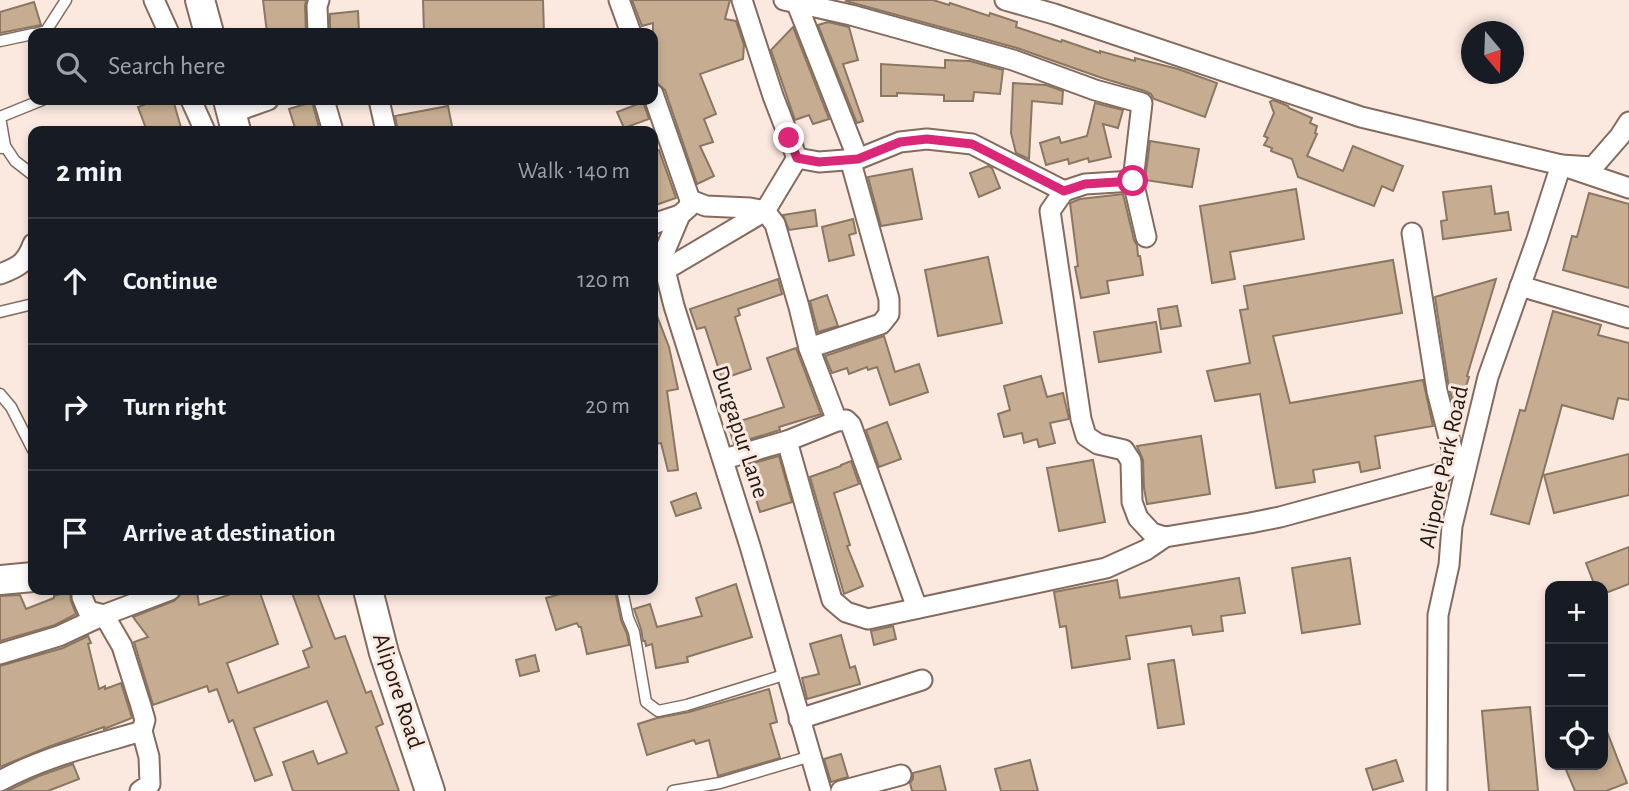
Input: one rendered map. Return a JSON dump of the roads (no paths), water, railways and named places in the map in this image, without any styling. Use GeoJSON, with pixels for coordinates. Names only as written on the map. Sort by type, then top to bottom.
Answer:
{"type":"FeatureCollection","features":[{"type":"Feature","properties":{"kind":"main road"},"geometry":{"type":"LineString","coordinates":[[200,0],[208,28]]}},
{"type":"Feature","properties":{"kind":"main road"},"geometry":{"type":"LineString","coordinates":[[215,0],[221,28]]}},
{"type":"Feature","properties":{"kind":"main road"},"geometry":{"type":"LineString","coordinates":[[0,580],[28,577]]}},
{"type":"Feature","properties":{"kind":"main road","name":"Alipore Road"},"geometry":{"type":"LineString","coordinates":[[369,595],[384,653],[430,791]]}},
{"type":"Feature","properties":{"kind":"street"},"geometry":{"type":"LineString","coordinates":[[154,0],[167,28]]}},
{"type":"Feature","properties":{"kind":"street"},"geometry":{"type":"LineString","coordinates":[[318,28],[319,0]]}},
{"type":"Feature","properties":{"kind":"street"},"geometry":{"type":"LineString","coordinates":[[619,0],[629,28]]}},
{"type":"Feature","properties":{"kind":"street"},"geometry":{"type":"LineString","coordinates":[[742,0],[773,96],[797,158]]}},
{"type":"Feature","properties":{"kind":"street"},"geometry":{"type":"LineString","coordinates":[[1005,0],[1067,18],[1360,117],[1561,165],[1629,188]]}},
{"type":"Feature","properties":{"kind":"street"},"geometry":{"type":"LineString","coordinates":[[790,2],[854,159],[889,299],[889,314],[881,324],[808,348]]}},
{"type":"Feature","properties":{"kind":"street"},"geometry":{"type":"LineString","coordinates":[[790,2],[851,15],[1013,60],[1095,90],[1142,103],[1133,181],[1146,237]]}},
{"type":"Feature","properties":{"kind":"street"},"geometry":{"type":"LineString","coordinates":[[193,105],[203,126]]}},
{"type":"Feature","properties":{"kind":"street"},"geometry":{"type":"LineString","coordinates":[[237,114],[257,105]]}},
{"type":"Feature","properties":{"kind":"street"},"geometry":{"type":"LineString","coordinates":[[325,105],[332,126]]}},
{"type":"Feature","properties":{"kind":"street"},"geometry":{"type":"LineString","coordinates":[[380,105],[385,126]]}},
{"type":"Feature","properties":{"kind":"street"},"geometry":{"type":"LineString","coordinates":[[656,105],[685,207]]}},
{"type":"Feature","properties":{"kind":"street"},"geometry":{"type":"LineString","coordinates":[[1561,165],[1593,167],[1629,122]]}},
{"type":"Feature","properties":{"kind":"street"},"geometry":{"type":"LineString","coordinates":[[797,158],[819,162],[854,159],[900,142],[927,139],[972,144],[1064,191]]}},
{"type":"Feature","properties":{"kind":"street"},"geometry":{"type":"LineString","coordinates":[[665,270],[765,211],[797,158]]}},
{"type":"Feature","properties":{"kind":"street","name":"Alipore Park Road"},"geometry":{"type":"LineString","coordinates":[[1437,791],[1438,615],[1449,565],[1452,526],[1488,377],[1561,165]]}},
{"type":"Feature","properties":{"kind":"street"},"geometry":{"type":"LineString","coordinates":[[1133,181],[1085,184],[1064,191],[1050,211],[1081,419],[1086,436],[1098,444],[1124,450],[1131,461],[1132,502],[1138,518],[1152,533],[1165,537],[1280,517],[1442,473],[1452,465],[1452,449],[1437,391],[1412,233]]}},
{"type":"Feature","properties":{"kind":"street"},"geometry":{"type":"LineString","coordinates":[[658,221],[685,207],[750,208],[765,211],[775,224],[808,348],[837,421]]}},
{"type":"Feature","properties":{"kind":"street","name":"Durgapur Lane"},"geometry":{"type":"LineString","coordinates":[[685,207],[664,253],[665,270],[674,306],[724,459],[821,791]]}},
{"type":"Feature","properties":{"kind":"street"},"geometry":{"type":"LineString","coordinates":[[0,274],[17,268],[28,257]]}},
{"type":"Feature","properties":{"kind":"street"},"geometry":{"type":"LineString","coordinates":[[1520,286],[1629,318]]}},
{"type":"Feature","properties":{"kind":"street"},"geometry":{"type":"LineString","coordinates":[[724,459],[846,420],[851,425],[917,608]]}},
{"type":"Feature","properties":{"kind":"street"},"geometry":{"type":"LineString","coordinates":[[787,441],[832,600],[846,612],[868,619],[1106,568],[1146,551],[1165,537]]}},
{"type":"Feature","properties":{"kind":"street"},"geometry":{"type":"LineString","coordinates":[[82,595],[88,611],[104,615],[122,646],[145,720],[142,731],[149,757],[150,784],[140,791]]}},
{"type":"Feature","properties":{"kind":"street"},"geometry":{"type":"LineString","coordinates":[[1,649],[59,636],[157,595]]}},
{"type":"Feature","properties":{"kind":"street"},"geometry":{"type":"LineString","coordinates":[[799,719],[922,680]]}},
{"type":"Feature","properties":{"kind":"street"},"geometry":{"type":"LineString","coordinates":[[0,781],[40,763],[142,731]]}},
{"type":"Feature","properties":{"kind":"street"},"geometry":{"type":"LineString","coordinates":[[841,791],[901,775]]}},
{"type":"Feature","properties":{"kind":"lane"},"geometry":{"type":"LineString","coordinates":[[45,28],[66,0]]}},
{"type":"Feature","properties":{"kind":"lane"},"geometry":{"type":"LineString","coordinates":[[0,41],[28,36]]}},
{"type":"Feature","properties":{"kind":"lane"},"geometry":{"type":"LineString","coordinates":[[28,171],[3,147],[0,117],[30,105]]}},
{"type":"Feature","properties":{"kind":"lane"},"geometry":{"type":"LineString","coordinates":[[0,313],[28,305]]}},
{"type":"Feature","properties":{"kind":"lane"},"geometry":{"type":"LineString","coordinates":[[0,394],[11,407],[28,440]]}},
{"type":"Feature","properties":{"kind":"lane"},"geometry":{"type":"LineString","coordinates":[[623,595],[634,632],[646,702],[658,711],[687,705],[787,674]]}},
{"type":"Feature","properties":{"kind":"lane"},"geometry":{"type":"LineString","coordinates":[[673,791],[720,783],[811,756]]}}]}
